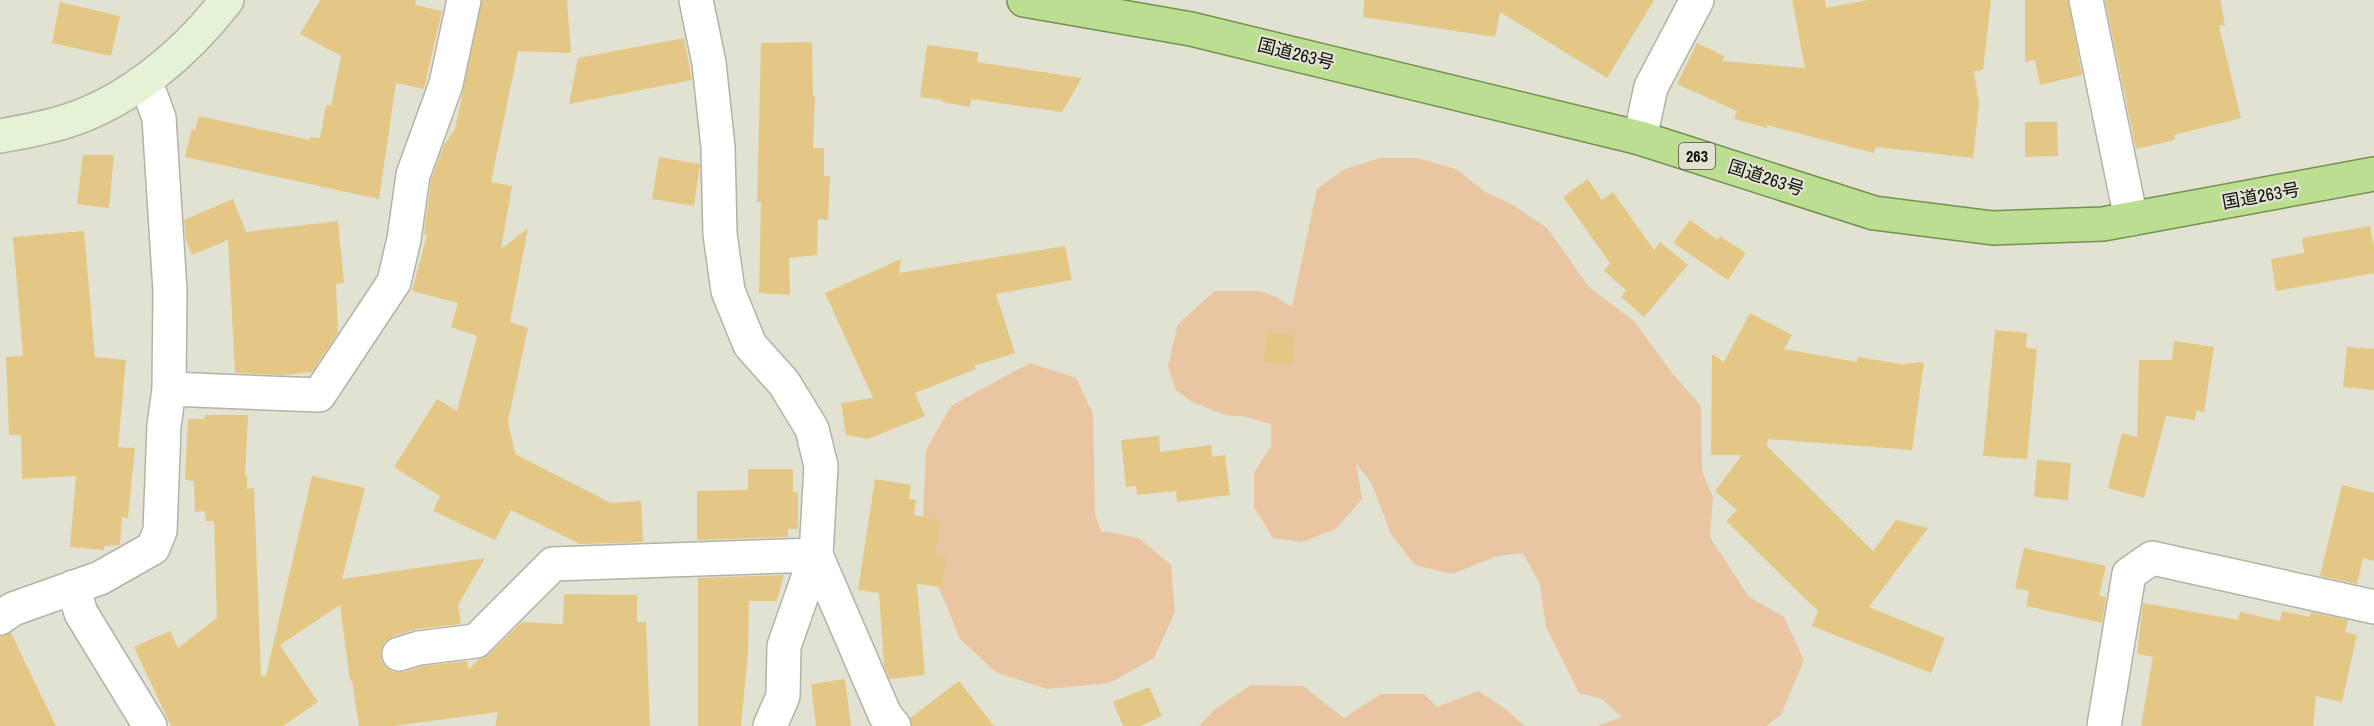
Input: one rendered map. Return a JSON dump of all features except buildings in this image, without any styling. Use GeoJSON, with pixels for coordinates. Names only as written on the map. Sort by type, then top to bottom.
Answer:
{"type":"FeatureCollection","features":[{"type":"Feature","properties":{"kind":"highway","name":"国道263号"},"geometry":{"type":"LineString","coordinates":[[1024,0],[1191,29],[1640,138],[1874,213],[1993,228],[2103,224],[2374,174]]}},
{"type":"Feature","properties":{"kind":"main road"},"geometry":{"type":"LineString","coordinates":[[0,136],[69,120],[106,104],[141,83],[179,52],[226,0]]}},
{"type":"Feature","properties":{"kind":"street"},"geometry":{"type":"LineString","coordinates":[[169,389],[319,395],[394,282],[404,239],[413,175],[446,84],[464,0]]}},
{"type":"Feature","properties":{"kind":"street"},"geometry":{"type":"LineString","coordinates":[[696,0],[709,63],[718,147],[720,234],[728,291],[750,345],[784,383],[812,429],[821,466],[816,555],[784,646],[783,696],[770,726]]}},
{"type":"Feature","properties":{"kind":"street"},"geometry":{"type":"LineString","coordinates":[[1640,138],[1651,87],[1697,0]]}},
{"type":"Feature","properties":{"kind":"street"},"geometry":{"type":"LineString","coordinates":[[2086,0],[2131,219]]}},
{"type":"Feature","properties":{"kind":"street"},"geometry":{"type":"LineString","coordinates":[[0,618],[13,609],[100,578],[153,548],[160,531],[164,426],[169,389],[170,291],[159,118],[151,96],[141,83]]}},
{"type":"Feature","properties":{"kind":"street"},"geometry":{"type":"LineString","coordinates":[[399,654],[419,648],[476,641],[553,564],[612,564],[816,555]]}},
{"type":"Feature","properties":{"kind":"street"},"geometry":{"type":"LineString","coordinates":[[816,555],[885,716],[894,726]]}},
{"type":"Feature","properties":{"kind":"street"},"geometry":{"type":"LineString","coordinates":[[2104,726],[2129,574],[2152,558],[2374,606]]}},
{"type":"Feature","properties":{"kind":"street"},"geometry":{"type":"LineString","coordinates":[[73,587],[81,613],[150,726]]}},
{"type":"Feature","properties":{"kind":"shaded area"},"geometry":{"type":"Polygon","coordinates":[[[1380,158],[1417,158],[1456,169],[1487,193],[1511,204],[1547,228],[1589,287],[1634,321],[1672,373],[1701,406],[1702,471],[1713,497],[1710,537],[1749,597],[1784,617],[1804,660],[1781,715],[1766,726],[1597,726],[1622,717],[1602,699],[1579,693],[1546,627],[1540,584],[1523,553],[1497,556],[1452,574],[1415,565],[1391,534],[1372,484],[1356,463],[1362,499],[1336,529],[1302,542],[1273,538],[1254,507],[1254,472],[1271,447],[1271,424],[1247,417],[1225,415],[1190,401],[1176,390],[1168,366],[1178,324],[1215,291],[1260,291],[1292,307],[1317,189],[1345,169],[1380,158]]]}},
{"type":"Feature","properties":{"kind":"shaded area"},"geometry":{"type":"Polygon","coordinates":[[[1030,363],[1076,378],[1093,414],[1095,515],[1101,531],[1139,538],[1171,565],[1175,612],[1154,658],[1110,683],[1048,689],[997,673],[960,639],[939,588],[923,516],[926,450],[951,406],[1030,363]]]}},
{"type":"Feature","properties":{"kind":"shaded area"},"geometry":{"type":"Polygon","coordinates":[[[1251,685],[1303,686],[1344,718],[1381,694],[1424,694],[1437,707],[1479,691],[1525,726],[1199,726],[1214,710],[1251,685]]]}}]}
